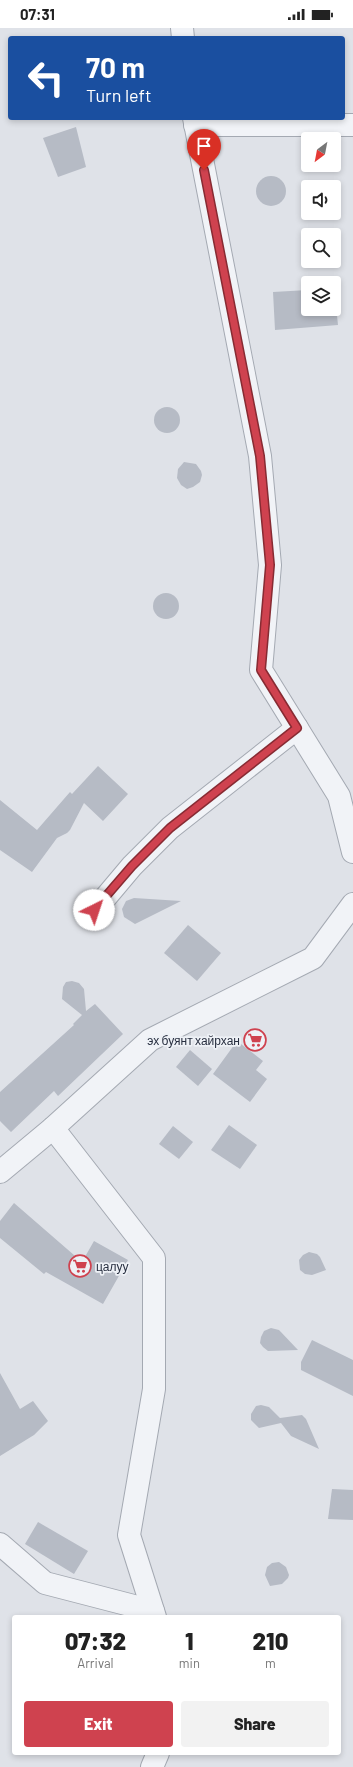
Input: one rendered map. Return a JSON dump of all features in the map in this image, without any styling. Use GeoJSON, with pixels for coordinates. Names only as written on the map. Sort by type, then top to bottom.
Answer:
{"type":"FeatureCollection","features":[{"type":"Feature","properties":{"kind":"street"},"geometry":{"type":"LineString","coordinates":[[353,125],[194,122],[260,456],[270,565],[261,670],[339,796],[353,852]]}},
{"type":"Feature","properties":{"kind":"street"},"geometry":{"type":"LineString","coordinates":[[94,910],[132,866],[170,828],[297,728]]}},
{"type":"Feature","properties":{"kind":"street"},"geometry":{"type":"LineString","coordinates":[[0,1172],[53,1128],[150,1040],[313,958],[353,904]]}},
{"type":"Feature","properties":{"kind":"street"},"geometry":{"type":"LineString","coordinates":[[53,1128],[154,1258],[154,1390],[129,1535],[154,1614]]}},
{"type":"Feature","properties":{"kind":"street"},"geometry":{"type":"LineString","coordinates":[[0,1544],[45,1583],[154,1614]]}},
{"type":"Feature","properties":{"kind":"street"},"geometry":{"type":"LineString","coordinates":[[152,1767],[157,1755]]}},
{"type":"Feature","properties":{"kind":"building"},"geometry":{"type":"Polygon","coordinates":[[[76,127],[86,167],[58,177],[43,138],[76,127]]]}},
{"type":"Feature","properties":{"kind":"building"},"geometry":{"type":"Polygon","coordinates":[[[271,176],[282,180],[286,191],[282,202],[271,206],[260,202],[256,191],[260,180],[271,176]]]}},
{"type":"Feature","properties":{"kind":"building"},"geometry":{"type":"Polygon","coordinates":[[[301,290],[301,316],[337,316],[338,325],[275,330],[273,292],[301,290]]]}},
{"type":"Feature","properties":{"kind":"building"},"geometry":{"type":"Polygon","coordinates":[[[167,407],[176,411],[180,420],[176,429],[167,433],[158,429],[154,420],[158,411],[167,407]]]}},
{"type":"Feature","properties":{"kind":"building"},"geometry":{"type":"Polygon","coordinates":[[[184,462],[196,464],[202,475],[200,482],[187,489],[181,485],[177,478],[178,469],[184,462]]]}},
{"type":"Feature","properties":{"kind":"building"},"geometry":{"type":"Polygon","coordinates":[[[166,593],[175,597],[179,606],[175,615],[166,619],[157,615],[153,606],[157,597],[166,593]]]}},
{"type":"Feature","properties":{"kind":"building"},"geometry":{"type":"Polygon","coordinates":[[[98,766],[128,794],[103,821],[84,803],[70,830],[57,838],[32,872],[0,850],[0,800],[37,830],[70,792],[72,794],[98,766]]]}},
{"type":"Feature","properties":{"kind":"building"},"geometry":{"type":"Polygon","coordinates":[[[134,898],[181,901],[135,924],[124,917],[122,909],[126,901],[134,898]]]}},
{"type":"Feature","properties":{"kind":"building"},"geometry":{"type":"Polygon","coordinates":[[[188,925],[221,953],[197,981],[164,953],[188,925]]]}},
{"type":"Feature","properties":{"kind":"building"},"geometry":{"type":"Polygon","coordinates":[[[72,981],[79,983],[84,989],[86,1011],[95,1004],[123,1034],[58,1096],[54,1091],[11,1132],[0,1121],[0,1092],[74,1025],[73,1024],[82,1015],[62,999],[63,987],[66,982],[72,981]]]}},
{"type":"Feature","properties":{"kind":"building"},"geometry":{"type":"Polygon","coordinates":[[[237,1041],[263,1061],[256,1070],[267,1079],[250,1102],[213,1074],[237,1041]]]}},
{"type":"Feature","properties":{"kind":"building"},"geometry":{"type":"Polygon","coordinates":[[[190,1050],[212,1069],[198,1086],[176,1067],[190,1050]]]}},
{"type":"Feature","properties":{"kind":"building"},"geometry":{"type":"Polygon","coordinates":[[[229,1125],[257,1145],[240,1169],[211,1150],[229,1125]]]}},
{"type":"Feature","properties":{"kind":"building"},"geometry":{"type":"Polygon","coordinates":[[[173,1126],[193,1142],[179,1159],[159,1144],[173,1126]]]}},
{"type":"Feature","properties":{"kind":"building"},"geometry":{"type":"Polygon","coordinates":[[[14,1203],[82,1262],[94,1241],[128,1260],[103,1304],[46,1272],[44,1274],[0,1238],[0,1221],[14,1203]]]}},
{"type":"Feature","properties":{"kind":"building"},"geometry":{"type":"Polygon","coordinates":[[[309,1252],[317,1254],[320,1257],[326,1270],[312,1275],[305,1274],[300,1270],[299,1260],[303,1255],[309,1252]]]}},
{"type":"Feature","properties":{"kind":"building"},"geometry":{"type":"Polygon","coordinates":[[[271,1328],[279,1330],[298,1350],[268,1351],[263,1347],[260,1343],[261,1337],[264,1331],[271,1328]]]}},
{"type":"Feature","properties":{"kind":"building"},"geometry":{"type":"Polygon","coordinates":[[[312,1340],[353,1360],[353,1396],[301,1370],[301,1362],[312,1340]]]}},
{"type":"Feature","properties":{"kind":"building"},"geometry":{"type":"Polygon","coordinates":[[[0,1373],[20,1409],[33,1401],[48,1421],[34,1435],[0,1456],[0,1373]]]}},
{"type":"Feature","properties":{"kind":"building"},"geometry":{"type":"Polygon","coordinates":[[[261,1405],[269,1407],[280,1418],[302,1415],[306,1419],[319,1449],[291,1436],[281,1423],[259,1428],[251,1420],[251,1414],[256,1406],[261,1405]]]}},
{"type":"Feature","properties":{"kind":"building"},"geometry":{"type":"Polygon","coordinates":[[[332,1489],[353,1490],[353,1520],[328,1519],[332,1489]]]}},
{"type":"Feature","properties":{"kind":"building"},"geometry":{"type":"Polygon","coordinates":[[[38,1522],[88,1551],[74,1574],[25,1544],[38,1522]]]}},
{"type":"Feature","properties":{"kind":"building"},"geometry":{"type":"Polygon","coordinates":[[[279,1562],[286,1567],[289,1575],[288,1578],[282,1584],[270,1586],[265,1575],[267,1567],[272,1563],[279,1562]]]}},
{"type":"Feature","properties":{"kind":"place","name":"эх буянт хайрхан"},"geometry":{"type":"Point","coordinates":[255,1040]}},
{"type":"Feature","properties":{"kind":"place","name":"цалуу"},"geometry":{"type":"Point","coordinates":[80,1266]}},
{"type":"Feature","properties":{"kind":"route"},"geometry":{"type":"LineString","coordinates":[[94,910],[132,866],[170,828],[297,728],[261,670],[270,565],[260,456],[204,170]]}}]}
